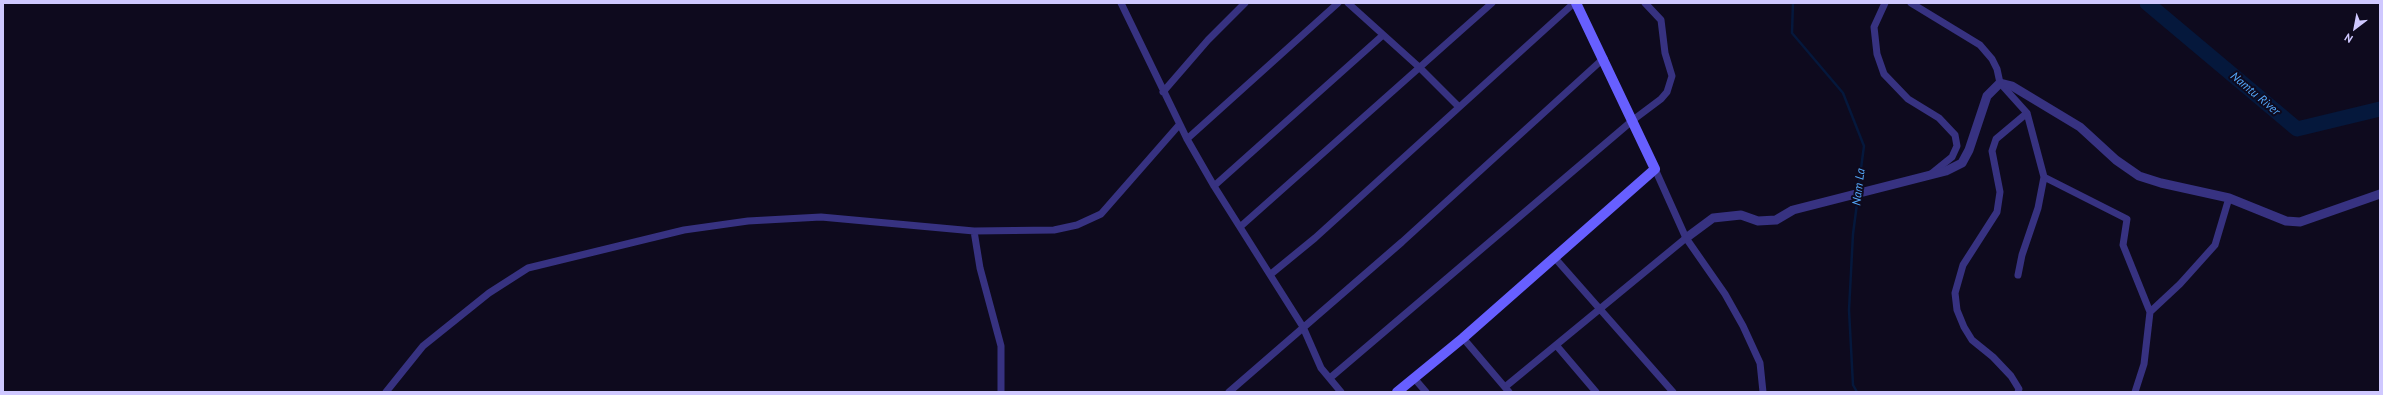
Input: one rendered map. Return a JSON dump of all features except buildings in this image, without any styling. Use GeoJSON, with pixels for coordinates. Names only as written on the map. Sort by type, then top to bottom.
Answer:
{"type":"FeatureCollection","features":[{"type":"Feature","properties":{"kind":"main road"},"geometry":{"type":"LineString","coordinates":[[1397,392],[1463,338],[1655,169],[1604,58],[1575,3]]}},
{"type":"Feature","properties":{"kind":"street"},"geometry":{"type":"LineString","coordinates":[[1121,3],[1179,125],[1214,186],[1271,274],[1303,327],[1321,368],[1341,392]]}},
{"type":"Feature","properties":{"kind":"street"},"geometry":{"type":"LineString","coordinates":[[1162,92],[1208,40],[1245,3]]}},
{"type":"Feature","properties":{"kind":"street"},"geometry":{"type":"LineString","coordinates":[[1187,139],[1338,3]]}},
{"type":"Feature","properties":{"kind":"street"},"geometry":{"type":"LineString","coordinates":[[1348,3],[1419,67],[1459,108]]}},
{"type":"Feature","properties":{"kind":"street"},"geometry":{"type":"LineString","coordinates":[[1240,227],[1492,3]]}},
{"type":"Feature","properties":{"kind":"street"},"geometry":{"type":"LineString","coordinates":[[1271,274],[1315,238],[1575,3]]}},
{"type":"Feature","properties":{"kind":"street"},"geometry":{"type":"LineString","coordinates":[[1330,378],[1633,120],[1661,100],[1667,92],[1672,76],[1665,53],[1661,20],[1645,3]]}},
{"type":"Feature","properties":{"kind":"street"},"geometry":{"type":"LineString","coordinates":[[1885,3],[1874,27],[1877,54],[1884,74],[1908,99],[1938,118],[1955,135],[1957,146],[1952,157],[1930,174]]}},
{"type":"Feature","properties":{"kind":"street"},"geometry":{"type":"LineString","coordinates":[[1911,3],[1980,45],[1997,68],[2000,83],[2027,112],[2044,177],[2038,208],[2022,255],[2018,275]]}},
{"type":"Feature","properties":{"kind":"street"},"geometry":{"type":"LineString","coordinates":[[1214,186],[1383,35]]}},
{"type":"Feature","properties":{"kind":"street"},"geometry":{"type":"LineString","coordinates":[[1228,392],[1402,242],[1604,58]]}},
{"type":"Feature","properties":{"kind":"street"},"geometry":{"type":"LineString","coordinates":[[1463,338],[1507,390],[1600,309],[1686,238],[1713,218],[1741,215],[1758,221],[1776,220],[1793,210],[1930,174],[1962,163],[1969,150],[1987,96],[2000,83]]}},
{"type":"Feature","properties":{"kind":"street"},"geometry":{"type":"LineString","coordinates":[[2000,83],[2012,86],[2080,127],[2116,160],[2139,176],[2161,183],[2229,198],[2286,221],[2300,222],[2380,194]]}},
{"type":"Feature","properties":{"kind":"street"},"geometry":{"type":"LineString","coordinates":[[2018,392],[2019,389],[2011,376],[1972,340],[1964,327],[1957,310],[1955,293],[1963,264],[1997,212],[2000,192],[1992,151],[1996,139],[2027,112]]}},
{"type":"Feature","properties":{"kind":"street"},"geometry":{"type":"LineString","coordinates":[[386,392],[423,346],[489,293],[528,268],[684,230],[748,221],[821,216],[974,231],[1054,230],[1077,225],[1101,214],[1179,125]]}},
{"type":"Feature","properties":{"kind":"street"},"geometry":{"type":"LineString","coordinates":[[1655,169],[1686,238],[1725,294],[1744,326],[1760,363],[1763,392]]}},
{"type":"Feature","properties":{"kind":"street"},"geometry":{"type":"LineString","coordinates":[[2044,177],[2127,219],[2123,245],[2150,312],[2144,364],[2135,392]]}},
{"type":"Feature","properties":{"kind":"street"},"geometry":{"type":"LineString","coordinates":[[2150,312],[2180,284],[2215,245],[2229,198]]}},
{"type":"Feature","properties":{"kind":"street"},"geometry":{"type":"LineString","coordinates":[[974,231],[980,268],[1001,346],[1001,392]]}},
{"type":"Feature","properties":{"kind":"street"},"geometry":{"type":"LineString","coordinates":[[1554,257],[1673,392]]}},
{"type":"Feature","properties":{"kind":"street"},"geometry":{"type":"LineString","coordinates":[[1556,346],[1596,392]]}},
{"type":"Feature","properties":{"kind":"street"},"geometry":{"type":"LineString","coordinates":[[1414,378],[1426,392]]}},
{"type":"Feature","properties":{"kind":"waterway","name":"Nam La"},"geometry":{"type":"LineString","coordinates":[[1793,3],[1792,33],[1843,93],[1864,146],[1858,191]]}},
{"type":"Feature","properties":{"kind":"waterway","name":"Namtu River"},"geometry":{"type":"LineString","coordinates":[[2147,3],[2297,129],[2380,109]]}},
{"type":"Feature","properties":{"kind":"waterway","name":"Nam La"},"geometry":{"type":"LineString","coordinates":[[1857,392],[1853,385],[1849,310],[1853,234],[1858,196]]}}]}
